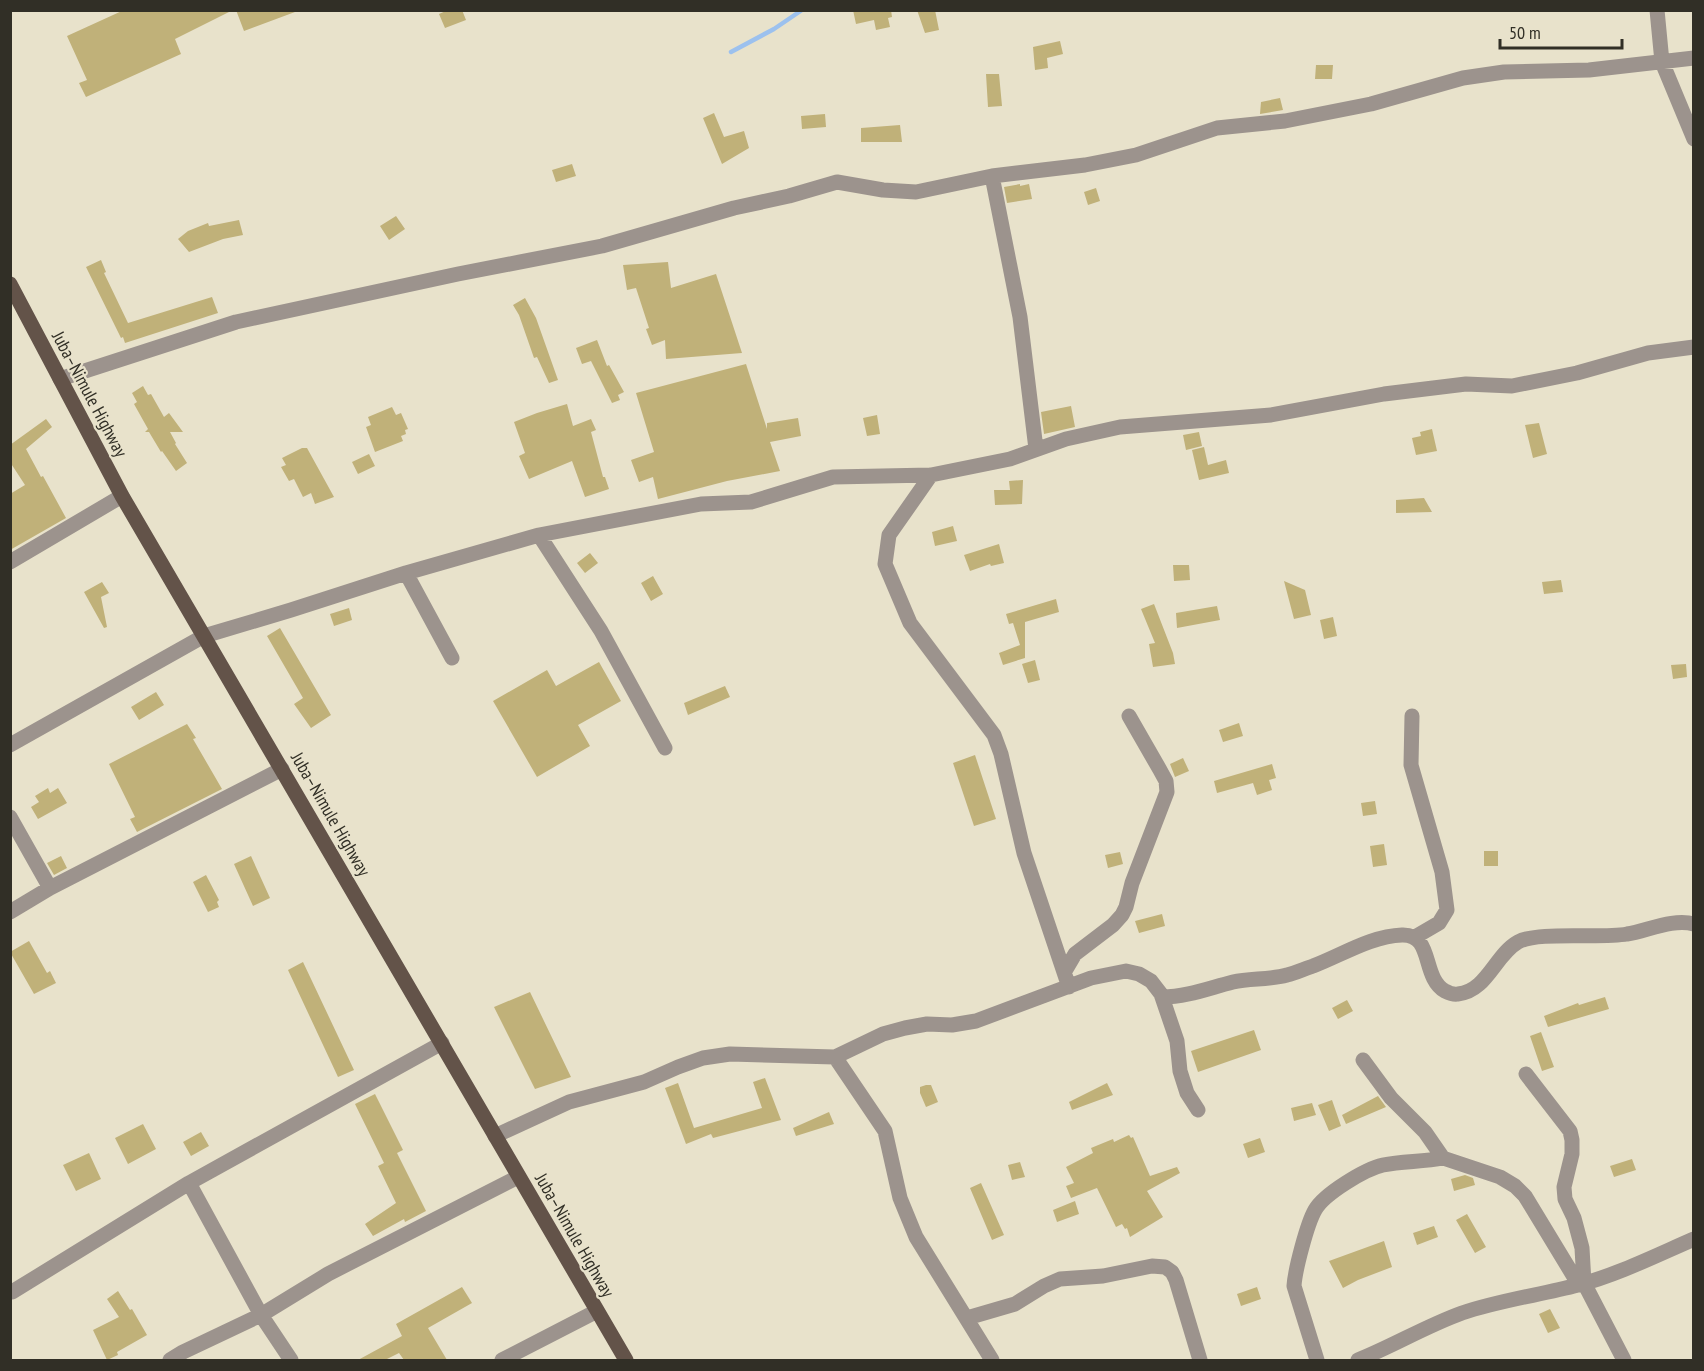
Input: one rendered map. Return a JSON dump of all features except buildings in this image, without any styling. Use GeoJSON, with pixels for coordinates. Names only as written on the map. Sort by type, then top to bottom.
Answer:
{"type":"FeatureCollection","features":[{"type":"Feature","properties":{"kind":"main road","name":"Juba–Nimule Highway"},"geometry":{"type":"LineString","coordinates":[[10,284],[122,496],[626,1360]]}},
{"type":"Feature","properties":{"kind":"street"},"geometry":{"type":"LineString","coordinates":[[1657,10],[1662,62],[1694,139]]}},
{"type":"Feature","properties":{"kind":"street"},"geometry":{"type":"LineString","coordinates":[[60,379],[236,322],[458,273],[603,246],[734,208],[789,196],[837,182],[883,190],[916,192],[993,176],[1085,165],[1136,155],[1217,128],[1285,121],[1371,105],[1463,78],[1504,72],[1589,70],[1694,58]]}},
{"type":"Feature","properties":{"kind":"street"},"geometry":{"type":"LineString","coordinates":[[993,176],[1020,317],[1036,449]]}},
{"type":"Feature","properties":{"kind":"street"},"geometry":{"type":"LineString","coordinates":[[10,745],[204,636],[406,573],[539,535],[701,504],[751,502],[833,477],[931,475],[1010,459],[1066,439],[1119,427],[1271,415],[1384,394],[1466,384],[1512,386],[1577,373],[1648,353],[1694,347]]}},
{"type":"Feature","properties":{"kind":"street"},"geometry":{"type":"LineString","coordinates":[[931,475],[889,535],[885,564],[910,623],[994,735],[1001,754],[1024,853],[1069,987]]}},
{"type":"Feature","properties":{"kind":"street"},"geometry":{"type":"LineString","coordinates":[[10,562],[122,496]]}},
{"type":"Feature","properties":{"kind":"street"},"geometry":{"type":"LineString","coordinates":[[539,535],[601,631],[665,748]]}},
{"type":"Feature","properties":{"kind":"street"},"geometry":{"type":"LineString","coordinates":[[406,573],[452,658]]}},
{"type":"Feature","properties":{"kind":"street"},"geometry":{"type":"LineString","coordinates":[[1065,971],[1075,954],[1113,925],[1126,908],[1132,883],[1167,792],[1166,781],[1129,716]]}},
{"type":"Feature","properties":{"kind":"street"},"geometry":{"type":"LineString","coordinates":[[1412,716],[1411,765],[1442,872],[1447,910],[1439,923],[1415,937]]}},
{"type":"Feature","properties":{"kind":"street"},"geometry":{"type":"LineString","coordinates":[[10,912],[50,888],[282,769]]}},
{"type":"Feature","properties":{"kind":"street"},"geometry":{"type":"LineString","coordinates":[[10,817],[50,888]]}},
{"type":"Feature","properties":{"kind":"street"},"geometry":{"type":"LineString","coordinates":[[1162,997],[1180,997],[1234,982],[1287,975],[1340,956],[1378,938],[1404,935],[1415,937],[1421,942],[1432,978],[1439,987],[1456,995],[1478,986],[1506,951],[1526,938],[1605,936],[1627,934],[1678,923],[1694,924]]}},
{"type":"Feature","properties":{"kind":"street"},"geometry":{"type":"LineString","coordinates":[[495,1136],[569,1102],[645,1082],[678,1066],[703,1059],[730,1054],[835,1057],[894,1031],[927,1024],[952,1026],[976,1021],[1101,975],[1126,971],[1139,974],[1151,981],[1162,997],[1177,1041],[1187,1093],[1198,1110]]}},
{"type":"Feature","properties":{"kind":"street"},"geometry":{"type":"LineString","coordinates":[[12,1292],[189,1183],[442,1043]]}},
{"type":"Feature","properties":{"kind":"street"},"geometry":{"type":"LineString","coordinates":[[835,1057],[885,1131],[900,1198],[916,1237],[992,1360]]}},
{"type":"Feature","properties":{"kind":"street"},"geometry":{"type":"LineString","coordinates":[[1363,1060],[1391,1098],[1425,1132],[1443,1158]]}},
{"type":"Feature","properties":{"kind":"street"},"geometry":{"type":"LineString","coordinates":[[1526,1074],[1570,1131],[1572,1154],[1564,1187],[1582,1248],[1582,1284]]}},
{"type":"Feature","properties":{"kind":"street"},"geometry":{"type":"LineString","coordinates":[[1317,1360],[1294,1286],[1295,1274],[1315,1210],[1327,1197],[1360,1175],[1382,1165],[1443,1158],[1500,1177],[1515,1186],[1532,1206],[1582,1284],[1624,1360]]}},
{"type":"Feature","properties":{"kind":"street"},"geometry":{"type":"LineString","coordinates":[[170,1360],[261,1315],[328,1274],[518,1177]]}},
{"type":"Feature","properties":{"kind":"street"},"geometry":{"type":"LineString","coordinates":[[189,1183],[261,1315],[291,1360]]}},
{"type":"Feature","properties":{"kind":"street"},"geometry":{"type":"LineString","coordinates":[[1358,1360],[1460,1314],[1492,1304],[1582,1284],[1694,1239]]}},
{"type":"Feature","properties":{"kind":"street"},"geometry":{"type":"LineString","coordinates":[[967,1318],[1015,1304],[1060,1279],[1103,1276],[1152,1266],[1165,1267],[1172,1272],[1176,1280],[1200,1360]]}},
{"type":"Feature","properties":{"kind":"street"},"geometry":{"type":"LineString","coordinates":[[502,1360],[597,1311]]}},
{"type":"Feature","properties":{"kind":"waterway"},"geometry":{"type":"LineString","coordinates":[[731,52],[774,29],[802,10]]}}]}
